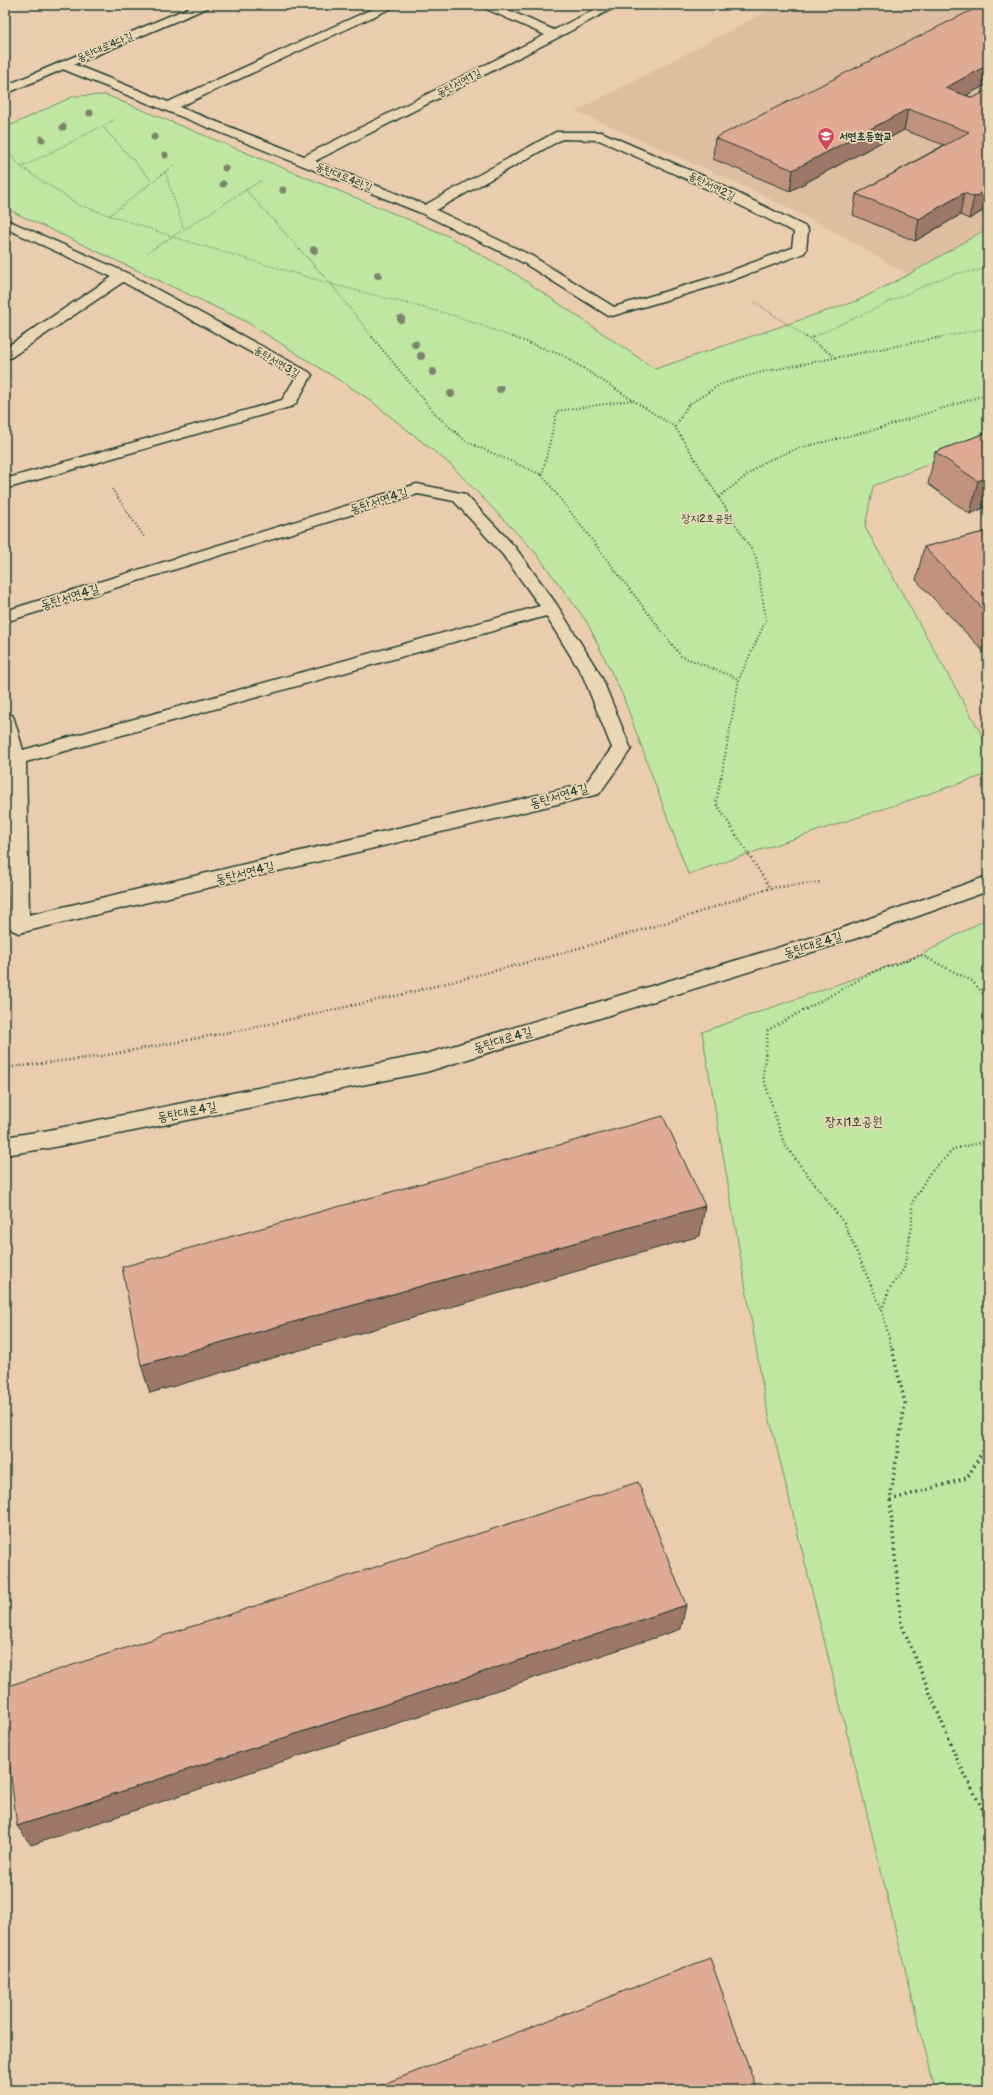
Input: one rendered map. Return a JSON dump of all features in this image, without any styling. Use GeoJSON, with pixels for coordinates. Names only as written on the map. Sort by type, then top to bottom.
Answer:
{"type":"FeatureCollection","features":[{"type":"Feature","properties":{"kind":"street","name":"동탄대로4다길"},"geometry":{"type":"LineString","coordinates":[[5,90],[205,5]]}},
{"type":"Feature","properties":{"kind":"street"},"geometry":{"type":"LineString","coordinates":[[170,106],[390,5]]}},
{"type":"Feature","properties":{"kind":"street"},"geometry":{"type":"LineString","coordinates":[[486,5],[555,35]]}},
{"type":"Feature","properties":{"kind":"street","name":"동탄서연1길"},"geometry":{"type":"LineString","coordinates":[[304,161],[613,5]]}},
{"type":"Feature","properties":{"kind":"street","name":"동탄대로4라길"},"geometry":{"type":"LineString","coordinates":[[64,65],[170,106],[426,210],[527,260],[612,312]]}},
{"type":"Feature","properties":{"kind":"street","name":"동탄서연2길"},"geometry":{"type":"LineString","coordinates":[[426,210],[560,135],[601,136],[700,180],[801,230],[799,250],[722,279],[612,312]]}},
{"type":"Feature","properties":{"kind":"street","name":"동탄서연3길"},"geometry":{"type":"LineString","coordinates":[[5,223],[122,276],[304,375],[288,403],[5,484]]}},
{"type":"Feature","properties":{"kind":"street"},"geometry":{"type":"LineString","coordinates":[[5,355],[122,276]]}},
{"type":"Feature","properties":{"kind":"street","name":"동탄서연4길"},"geometry":{"type":"LineString","coordinates":[[5,617],[417,489],[459,497],[509,551],[551,609],[592,676],[622,749],[592,789],[116,904],[12,927],[16,758],[5,719]]}},
{"type":"Feature","properties":{"kind":"street"},"geometry":{"type":"LineString","coordinates":[[16,758],[551,609]]}},
{"type":"Feature","properties":{"kind":"street","name":"동탄대로4길"},"geometry":{"type":"LineString","coordinates":[[5,1146],[49,1139],[426,1063],[840,936],[988,884]]}},
{"type":"Feature","properties":{"kind":"path"},"geometry":{"type":"LineString","coordinates":[[22,167],[154,100]]}},
{"type":"Feature","properties":{"kind":"path"},"geometry":{"type":"LineString","coordinates":[[102,126],[153,182]]}},
{"type":"Feature","properties":{"kind":"path"},"geometry":{"type":"LineString","coordinates":[[5,149],[22,167],[79,205],[172,237],[331,284],[456,316],[564,356],[675,427],[756,557],[766,620],[739,679],[716,803],[770,888]]}},
{"type":"Feature","properties":{"kind":"path"},"geometry":{"type":"LineString","coordinates":[[122,276],[126,266],[282,167],[304,161]]}},
{"type":"Feature","properties":{"kind":"path"},"geometry":{"type":"LineString","coordinates":[[110,216],[174,165]]}},
{"type":"Feature","properties":{"kind":"path"},"geometry":{"type":"LineString","coordinates":[[165,172],[184,230]]}},
{"type":"Feature","properties":{"kind":"path"},"geometry":{"type":"LineString","coordinates":[[246,190],[331,284],[391,362],[438,417],[467,442],[542,475],[681,656],[739,679]]}},
{"type":"Feature","properties":{"kind":"path"},"geometry":{"type":"LineString","coordinates":[[809,339],[935,281],[958,273],[988,269]]}},
{"type":"Feature","properties":{"kind":"path"},"geometry":{"type":"LineString","coordinates":[[722,279],[835,358]]}},
{"type":"Feature","properties":{"kind":"path"},"geometry":{"type":"LineString","coordinates":[[675,427],[688,405],[721,384],[762,372],[988,328]]}},
{"type":"Feature","properties":{"kind":"path"},"geometry":{"type":"LineString","coordinates":[[719,497],[764,462],[799,448],[877,429],[988,394]]}},
{"type":"Feature","properties":{"kind":"path"},"geometry":{"type":"LineString","coordinates":[[542,475],[557,411],[633,400]]}},
{"type":"Feature","properties":{"kind":"path"},"geometry":{"type":"LineString","coordinates":[[92,459],[165,568]]}},
{"type":"Feature","properties":{"kind":"path"},"geometry":{"type":"LineString","coordinates":[[5,1068],[102,1056],[252,1028],[404,994],[552,956],[682,918],[770,888],[821,882]]}},
{"type":"Feature","properties":{"kind":"path"},"geometry":{"type":"LineString","coordinates":[[988,999],[972,981],[921,955],[873,972],[768,1030],[763,1076],[784,1144],[844,1223],[882,1310],[905,1403],[890,1500],[901,1623],[957,1759],[988,1820]]}},
{"type":"Feature","properties":{"kind":"path"},"geometry":{"type":"LineString","coordinates":[[882,1310],[889,1289],[904,1268],[912,1226],[912,1203],[929,1174],[954,1149],[988,1141]]}},
{"type":"Feature","properties":{"kind":"path"},"geometry":{"type":"LineString","coordinates":[[890,1500],[967,1478],[988,1443]]}},
{"type":"Feature","properties":{"kind":"shaded area","name":"서연초등학교"},"geometry":{"type":"Polygon","coordinates":[[[779,5],[988,5],[988,228],[908,275],[843,236],[752,190],[576,111],[779,5]]]}},
{"type":"Feature","properties":{"kind":"green space","name":"장지2호공원"},"geometry":{"type":"Polygon","coordinates":[[[106,95],[446,235],[517,275],[655,369],[859,300],[908,275],[988,228],[988,441],[873,486],[865,527],[988,746],[988,774],[688,874],[623,696],[587,622],[535,552],[450,464],[366,397],[245,321],[5,208],[5,128],[74,96],[106,95]]]}},
{"type":"Feature","properties":{"kind":"green space","name":"장지1호공원"},"geometry":{"type":"Polygon","coordinates":[[[988,918],[988,2090],[935,2090],[765,1400],[702,1032],[921,955],[988,918]]]}},
{"type":"Feature","properties":{"kind":"building"},"geometry":{"type":"Polygon","coordinates":[[[980,6],[988,9],[988,65],[945,88],[973,98],[988,90],[988,189],[974,197],[964,193],[919,219],[856,194],[969,132],[908,109],[793,170],[715,138],[980,6]]]}},
{"type":"Feature","properties":{"kind":"building"},"geometry":{"type":"Polygon","coordinates":[[[988,432],[988,477],[978,481],[935,452],[988,432]]]}},
{"type":"Feature","properties":{"kind":"building"},"geometry":{"type":"Polygon","coordinates":[[[988,531],[988,614],[924,547],[988,531]]]}},
{"type":"Feature","properties":{"kind":"building"},"geometry":{"type":"Polygon","coordinates":[[[663,1116],[705,1206],[141,1365],[122,1267],[663,1116]]]}},
{"type":"Feature","properties":{"kind":"building"},"geometry":{"type":"Polygon","coordinates":[[[638,1482],[686,1605],[17,1826],[5,1727],[5,1687],[638,1482]]]}},
{"type":"Feature","properties":{"kind":"building"},"geometry":{"type":"Polygon","coordinates":[[[710,1958],[757,2090],[368,2090],[710,1958]]]}},
{"type":"Feature","properties":{"kind":"place","name":"서연초등학교"},"geometry":{"type":"Point","coordinates":[826,151]}}]}
